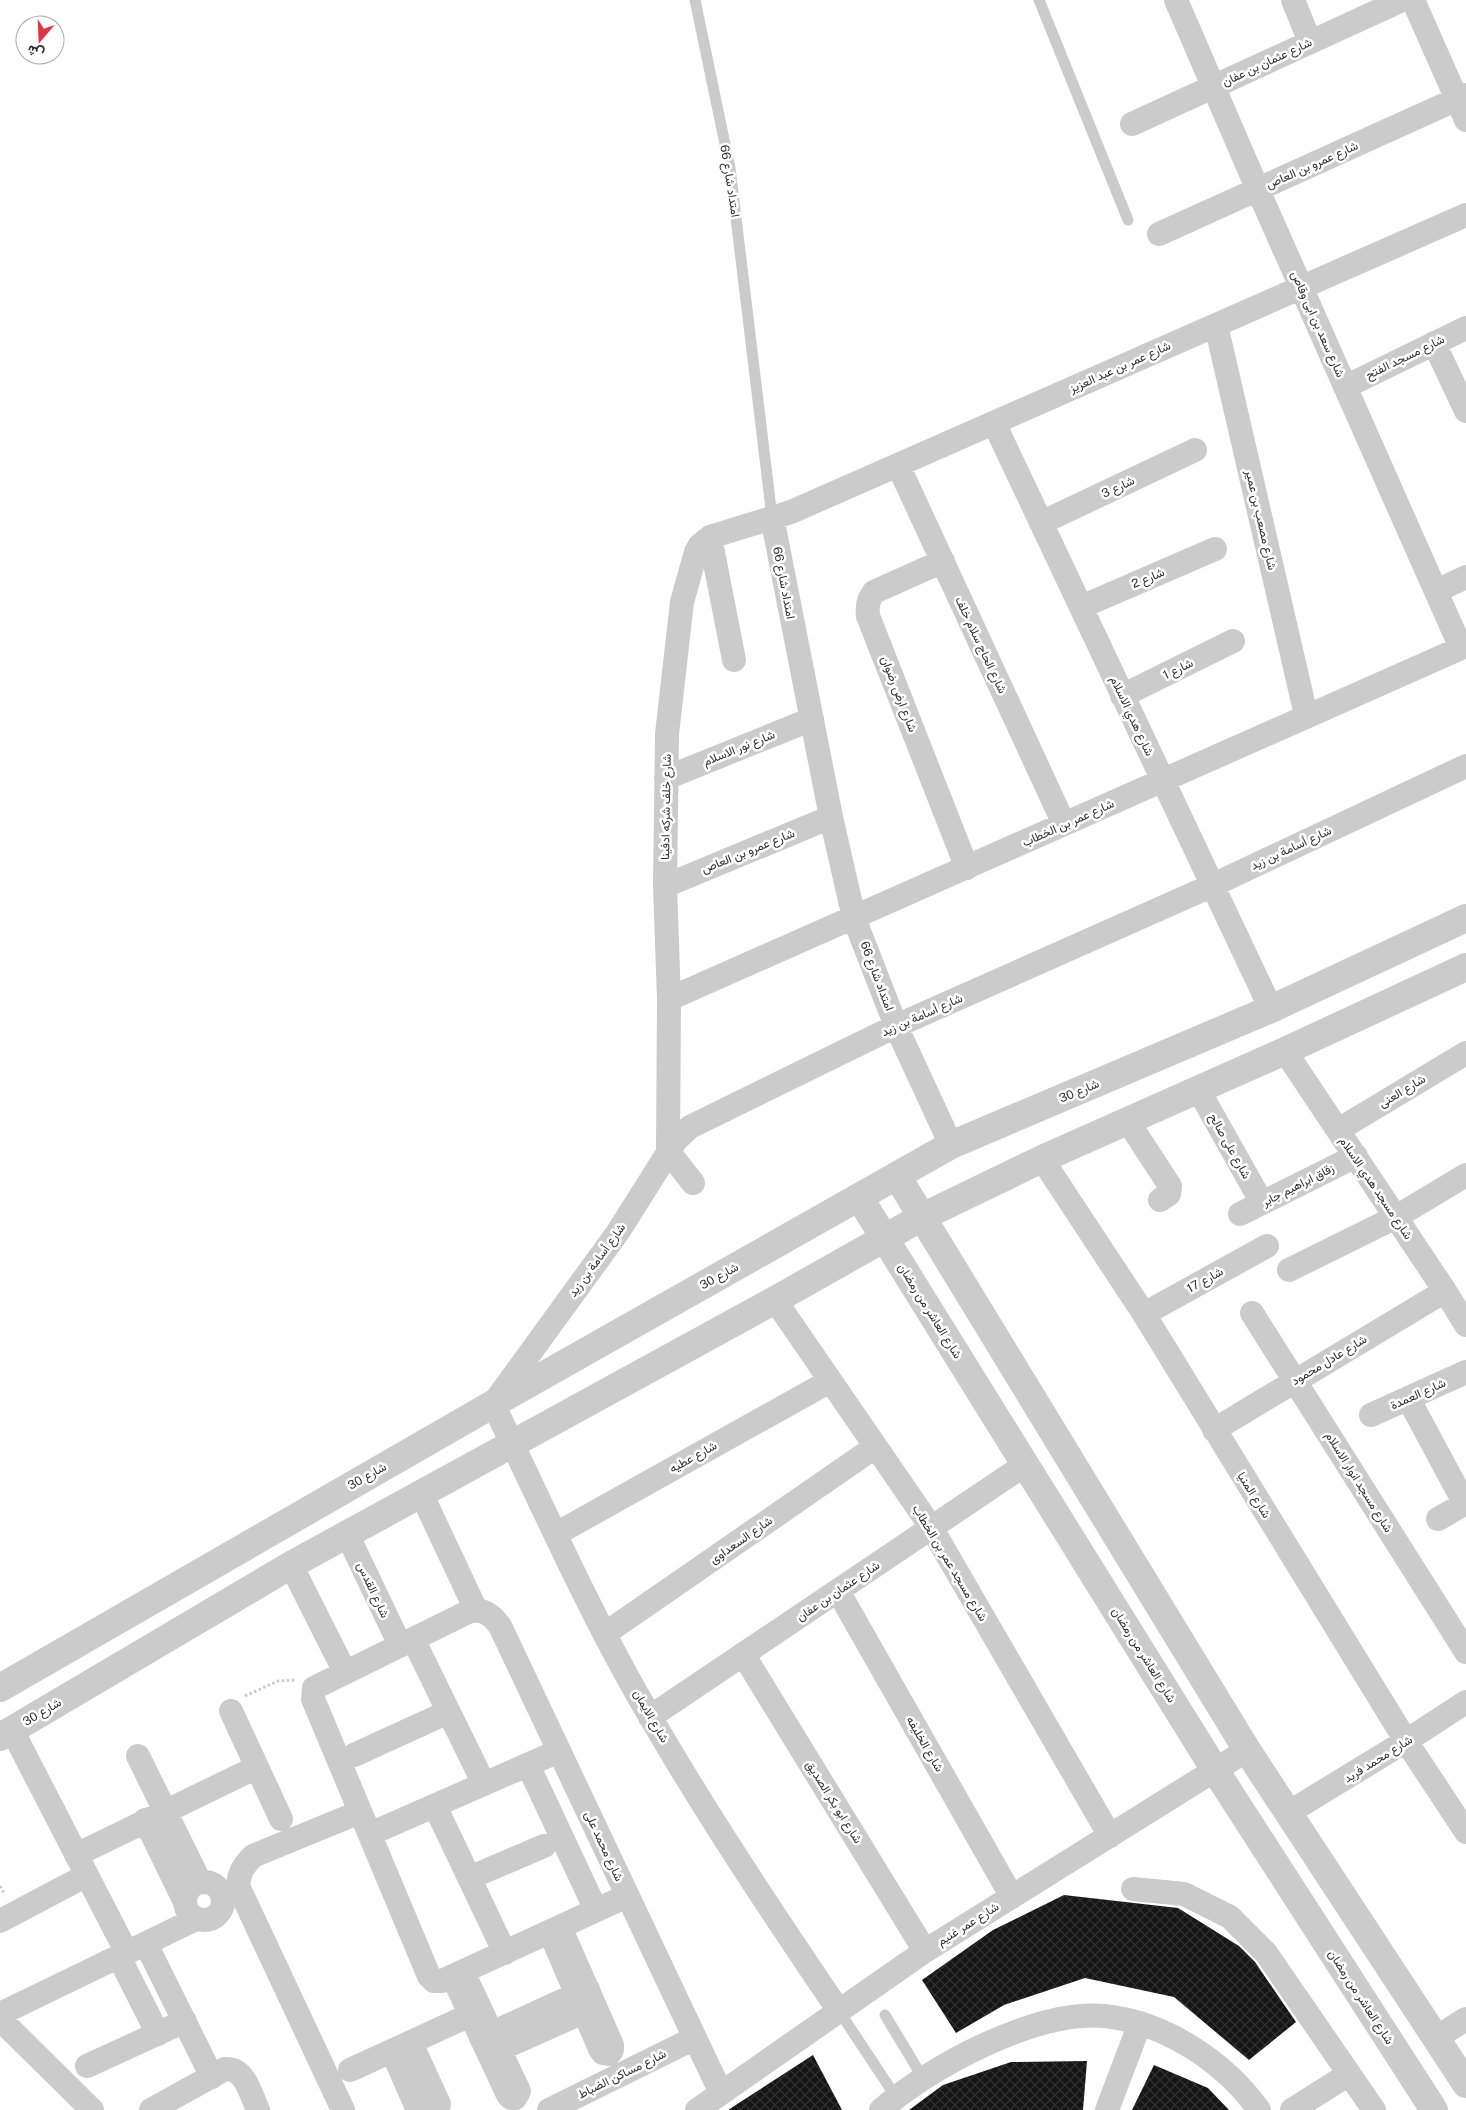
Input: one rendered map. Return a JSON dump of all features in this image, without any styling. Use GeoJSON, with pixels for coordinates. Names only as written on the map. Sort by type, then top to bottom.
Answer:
{"type":"FeatureCollection","features":[{"type":"Feature","properties":{"kind":"street","name":"شارع سعد بن ابى وقاص"},"geometry":{"type":"LineString","coordinates":[[1176,0],[1345,387],[1436,591],[1464,646]]}},
{"type":"Feature","properties":{"kind":"street"},"geometry":{"type":"LineString","coordinates":[[1293,0],[1310,42]]}},
{"type":"Feature","properties":{"kind":"street","name":"شارع عثمان بن عفان"},"geometry":{"type":"LineString","coordinates":[[1132,124],[1402,0]]}},
{"type":"Feature","properties":{"kind":"street"},"geometry":{"type":"LineString","coordinates":[[1413,0],[1463,105]]}},
{"type":"Feature","properties":{"kind":"street","name":"شارع عمرو بن العاص"},"geometry":{"type":"LineString","coordinates":[[1159,234],[1258,190],[1463,105]]}},
{"type":"Feature","properties":{"kind":"street","name":"شارع عمر بن عبد العزيز"},"geometry":{"type":"LineString","coordinates":[[772,517],[791,512],[1466,215]]}},
{"type":"Feature","properties":{"kind":"street","name":"شارع مصعب بن عمير"},"geometry":{"type":"LineString","coordinates":[[1216,325],[1306,715]]}},
{"type":"Feature","properties":{"kind":"street","name":"شارع مسجد الفتح"},"geometry":{"type":"LineString","coordinates":[[1345,387],[1466,328]]}},
{"type":"Feature","properties":{"kind":"street"},"geometry":{"type":"LineString","coordinates":[[1434,344],[1466,411]]}},
{"type":"Feature","properties":{"kind":"street","name":"شارع هدي الاسلام"},"geometry":{"type":"LineString","coordinates":[[994,423],[1211,886],[1271,1009]]}},
{"type":"Feature","properties":{"kind":"street","name":"شارع 3"},"geometry":{"type":"LineString","coordinates":[[1041,523],[1195,450]]}},
{"type":"Feature","properties":{"kind":"street","name":"شارع الحاج سلام خلف"},"geometry":{"type":"LineString","coordinates":[[898,465],[1064,824]]}},
{"type":"Feature","properties":{"kind":"street"},"geometry":{"type":"LineString","coordinates":[[734,660],[710,537],[772,517]]}},
{"type":"Feature","properties":{"kind":"street","name":"امتداد شارع 66"},"geometry":{"type":"LineString","coordinates":[[772,517],[831,818],[854,918],[896,1026],[951,1145]]}},
{"type":"Feature","properties":{"kind":"street","name":"شارع خلف شركه ادفينا"},"geometry":{"type":"LineString","coordinates":[[668,1151],[669,999],[665,886],[667,734],[682,602],[696,552],[700,545],[710,537]]}},
{"type":"Feature","properties":{"kind":"street","name":"شارع 2"},"geometry":{"type":"LineString","coordinates":[[1081,607],[1215,549]]}},
{"type":"Feature","properties":{"kind":"street","name":"شارع ارض رضوان"},"geometry":{"type":"LineString","coordinates":[[943,561],[874,592],[869,599],[867,608],[868,616],[967,868]]}},
{"type":"Feature","properties":{"kind":"street"},"geometry":{"type":"LineString","coordinates":[[1436,591],[1466,577]]}},
{"type":"Feature","properties":{"kind":"street","name":"شارع 1"},"geometry":{"type":"LineString","coordinates":[[1122,696],[1233,641]]}},
{"type":"Feature","properties":{"kind":"street","name":"شارع عمر بن الخطاب"},"geometry":{"type":"LineString","coordinates":[[669,999],[1464,646]]}},
{"type":"Feature","properties":{"kind":"street","name":"شارع نور الاسلام"},"geometry":{"type":"LineString","coordinates":[[666,778],[812,719]]}},
{"type":"Feature","properties":{"kind":"street","name":"شارع أسامة بن زيد"},"geometry":{"type":"LineString","coordinates":[[493,1404],[618,1232],[668,1151],[676,1140],[690,1127],[896,1026],[1211,886],[1466,766]]}},
{"type":"Feature","properties":{"kind":"street","name":"شارع عمرو بن العاص"},"geometry":{"type":"LineString","coordinates":[[665,886],[831,818]]}},
{"type":"Feature","properties":{"kind":"street","name":"شارع 30"},"geometry":{"type":"LineString","coordinates":[[0,1688],[493,1404],[951,1145],[1271,1009],[1466,918]]}},
{"type":"Feature","properties":{"kind":"street","name":"شارع 30"},"geometry":{"type":"LineString","coordinates":[[6,1734],[291,1565],[775,1300],[922,1217],[1042,1159],[1286,1051],[1466,967]]}},
{"type":"Feature","properties":{"kind":"street","name":"شارع مسجد هدي الاسلام"},"geometry":{"type":"LineString","coordinates":[[1286,1051],[1396,1217],[1453,1290],[1466,1325]]}},
{"type":"Feature","properties":{"kind":"street","name":"شارع العنى"},"geometry":{"type":"LineString","coordinates":[[1338,1130],[1466,1053]]}},
{"type":"Feature","properties":{"kind":"street","name":"شارع على صالح"},"geometry":{"type":"LineString","coordinates":[[1198,1089],[1262,1204]]}},
{"type":"Feature","properties":{"kind":"street"},"geometry":{"type":"LineString","coordinates":[[1127,1120],[1170,1186],[1169,1194],[1160,1200]]}},
{"type":"Feature","properties":{"kind":"street"},"geometry":{"type":"LineString","coordinates":[[668,1151],[693,1183]]}},
{"type":"Feature","properties":{"kind":"street","name":"زقاق ابراهيم جابر"},"geometry":{"type":"LineString","coordinates":[[1240,1214],[1356,1156]]}},
{"type":"Feature","properties":{"kind":"street","name":"شارع المنيا"},"geometry":{"type":"LineString","coordinates":[[1042,1159],[1144,1314],[1406,1741],[1466,1832]]}},
{"type":"Feature","properties":{"kind":"street"},"geometry":{"type":"LineString","coordinates":[[1289,1270],[1396,1217],[1466,1175]]}},
{"type":"Feature","properties":{"kind":"street"},"geometry":{"type":"LineString","coordinates":[[897,1176],[1247,1750],[1466,2084]]}},
{"type":"Feature","properties":{"kind":"street","name":"شارع العاشر من رمضان"},"geometry":{"type":"LineString","coordinates":[[859,1197],[1215,1770],[1434,2110]]}},
{"type":"Feature","properties":{"kind":"street","name":"شارع 17"},"geometry":{"type":"LineString","coordinates":[[1144,1314],[1267,1246]]}},
{"type":"Feature","properties":{"kind":"street","name":"شارع عادل محمود"},"geometry":{"type":"LineString","coordinates":[[1214,1430],[1453,1290]]}},
{"type":"Feature","properties":{"kind":"street","name":"شارع مسجد عمر بن الخطاب"},"geometry":{"type":"LineString","coordinates":[[775,1300],[931,1527],[1110,1836]]}},
{"type":"Feature","properties":{"kind":"street","name":"شارع مسجد انوار الاسلام"},"geometry":{"type":"LineString","coordinates":[[1252,1313],[1466,1652]]}},
{"type":"Feature","properties":{"kind":"street","name":"شارع العمدة"},"geometry":{"type":"LineString","coordinates":[[1371,1415],[1466,1372]]}},
{"type":"Feature","properties":{"kind":"street","name":"شارع عطيه"},"geometry":{"type":"LineString","coordinates":[[556,1534],[830,1381]]}},
{"type":"Feature","properties":{"kind":"street"},"geometry":{"type":"LineString","coordinates":[[1408,1398],[1466,1504],[1438,1519]]}},
{"type":"Feature","properties":{"kind":"street","name":"شارع الايمان"},"geometry":{"type":"LineString","coordinates":[[493,1404],[556,1534],[650,1717],[741,1866],[839,2011]]}},
{"type":"Feature","properties":{"kind":"street","name":"شارع السعداوى"},"geometry":{"type":"LineString","coordinates":[[606,1633],[876,1446]]}},
{"type":"Feature","properties":{"kind":"street","name":"شارع عثمان بن عفان"},"geometry":{"type":"LineString","coordinates":[[650,1717],[1026,1464]]}},
{"type":"Feature","properties":{"kind":"street"},"geometry":{"type":"LineString","coordinates":[[421,1493],[472,1611],[318,1685],[314,1688],[313,1699],[429,1976],[438,1982],[458,1974],[627,1896]]}},
{"type":"Feature","properties":{"kind":"street","name":"شارع القدس"},"geometry":{"type":"LineString","coordinates":[[347,1534],[406,1642],[448,1712],[484,1784]]}},
{"type":"Feature","properties":{"kind":"street"},"geometry":{"type":"LineString","coordinates":[[291,1565],[345,1672]]}},
{"type":"Feature","properties":{"kind":"street","name":"شارع الخليفه"},"geometry":{"type":"LineString","coordinates":[[838,1591],[1012,1897]]}},
{"type":"Feature","properties":{"kind":"street","name":"شارع محمد على"},"geometry":{"type":"LineString","coordinates":[[472,1611],[485,1612],[493,1617],[500,1626],[721,2093]]}},
{"type":"Feature","properties":{"kind":"street","name":"شارع ابو بكر الصديق"},"geometry":{"type":"LineString","coordinates":[[743,1654],[925,1951]]}},
{"type":"Feature","properties":{"kind":"street","name":"شارع محمد فريد"},"geometry":{"type":"LineString","coordinates":[[1288,1813],[1466,1702]]}},
{"type":"Feature","properties":{"kind":"street"},"geometry":{"type":"LineString","coordinates":[[231,1711],[281,1819]]}},
{"type":"Feature","properties":{"kind":"street"},"geometry":{"type":"LineString","coordinates":[[354,1755],[448,1712]]}},
{"type":"Feature","properties":{"kind":"street"},"geometry":{"type":"LineString","coordinates":[[6,1734],[131,1951],[185,2021],[212,2076]]}},
{"type":"Feature","properties":{"kind":"street","name":"شارع عمر غنيم"},"geometry":{"type":"LineString","coordinates":[[696,2110],[925,1951],[1247,1750]]}},
{"type":"Feature","properties":{"kind":"street"},"geometry":{"type":"LineString","coordinates":[[370,1834],[559,1751]]}},
{"type":"Feature","properties":{"kind":"street"},"geometry":{"type":"LineString","coordinates":[[138,1756],[155,1815],[190,1910],[203,1921],[216,1916],[224,1904],[223,1896],[214,1885],[200,1882],[189,1888],[190,1910]]}},
{"type":"Feature","properties":{"kind":"street"},"geometry":{"type":"LineString","coordinates":[[528,1765],[596,1910]]}},
{"type":"Feature","properties":{"kind":"street"},"geometry":{"type":"LineString","coordinates":[[76,1855],[257,1767]]}},
{"type":"Feature","properties":{"kind":"street"},"geometry":{"type":"LineString","coordinates":[[435,1806],[505,1952]]}},
{"type":"Feature","properties":{"kind":"street"},"geometry":{"type":"LineString","coordinates":[[343,2110],[238,1886],[239,1875],[244,1864],[252,1856],[360,1812]]}},
{"type":"Feature","properties":{"kind":"street"},"geometry":{"type":"LineString","coordinates":[[155,1815],[200,1882]]}},
{"type":"Feature","properties":{"kind":"street"},"geometry":{"type":"LineString","coordinates":[[469,1878],[544,1846]]}},
{"type":"Feature","properties":{"kind":"street"},"geometry":{"type":"LineString","coordinates":[[0,1921],[87,1876]]}},
{"type":"Feature","properties":{"kind":"street"},"geometry":{"type":"LineString","coordinates":[[1133,1889],[1184,1894],[1230,1917],[1266,1953],[1374,2110]]}},
{"type":"Feature","properties":{"kind":"street"},"geometry":{"type":"LineString","coordinates":[[0,2014],[131,1951],[190,1910]]}},
{"type":"Feature","properties":{"kind":"street"},"geometry":{"type":"LineString","coordinates":[[458,1974],[490,2043],[586,2000],[555,1929]]}},
{"type":"Feature","properties":{"kind":"street"},"geometry":{"type":"LineString","coordinates":[[131,1951],[158,2034]]}},
{"type":"Feature","properties":{"kind":"street"},"geometry":{"type":"LineString","coordinates":[[350,2070],[476,2013]]}},
{"type":"Feature","properties":{"kind":"street"},"geometry":{"type":"LineString","coordinates":[[889,2103],[923,2078],[968,2052],[1018,2032],[1059,2019],[1103,2016],[1140,2023],[1185,2042],[1250,2097],[1259,2110]]}},
{"type":"Feature","properties":{"kind":"street"},"geometry":{"type":"LineString","coordinates":[[1436,2038],[1466,2018]]}},
{"type":"Feature","properties":{"kind":"street"},"geometry":{"type":"LineString","coordinates":[[0,2019],[92,2110]]}},
{"type":"Feature","properties":{"kind":"street"},"geometry":{"type":"LineString","coordinates":[[87,2066],[185,2021]]}},
{"type":"Feature","properties":{"kind":"street"},"geometry":{"type":"LineString","coordinates":[[1107,2110],[1140,2023]]}},
{"type":"Feature","properties":{"kind":"street","name":"شارع مساكن الضباط"},"geometry":{"type":"LineString","coordinates":[[549,2110],[695,2038]]}},
{"type":"Feature","properties":{"kind":"street"},"geometry":{"type":"LineString","coordinates":[[402,2047],[418,2110]]}},
{"type":"Feature","properties":{"kind":"street"},"geometry":{"type":"LineString","coordinates":[[402,2047],[439,2104],[436,2110]]}},
{"type":"Feature","properties":{"kind":"street"},"geometry":{"type":"LineString","coordinates":[[151,2110],[225,2069],[231,2068],[238,2071],[258,2110]]}},
{"type":"Feature","properties":{"kind":"street"},"geometry":{"type":"LineString","coordinates":[[1292,2110],[1349,2074]]}},
{"type":"Feature","properties":{"kind":"lane","name":"امتداد شارع 66"},"geometry":{"type":"LineString","coordinates":[[695,0],[730,168],[772,517]]}},
{"type":"Feature","properties":{"kind":"lane"},"geometry":{"type":"LineString","coordinates":[[1039,0],[1128,220]]}},
{"type":"Feature","properties":{"kind":"lane"},"geometry":{"type":"LineString","coordinates":[[839,2011],[889,2103]]}},
{"type":"Feature","properties":{"kind":"lane"},"geometry":{"type":"LineString","coordinates":[[885,2015],[923,2078]]}},
{"type":"Feature","properties":{"kind":"path"},"geometry":{"type":"LineString","coordinates":[[231,1711],[238,1700],[278,1681],[305,1681],[318,1685]]}},
{"type":"Feature","properties":{"kind":"building"},"geometry":{"type":"Polygon","coordinates":[[[1064,1895],[1178,1908],[1239,1946],[1255,1962],[1296,2022],[1249,2060],[1174,1997],[1085,1978],[1004,2005],[956,2033],[922,1980],[993,1930],[1064,1895]]]}},
{"type":"Feature","properties":{"kind":"building"},"geometry":{"type":"Polygon","coordinates":[[[813,2055],[842,2110],[728,2110],[813,2055]]]}},
{"type":"Feature","properties":{"kind":"building"},"geometry":{"type":"Polygon","coordinates":[[[1087,2061],[1083,2110],[909,2110],[943,2085],[1011,2062],[1087,2061]]]}},
{"type":"Feature","properties":{"kind":"building"},"geometry":{"type":"Polygon","coordinates":[[[1154,2065],[1208,2088],[1229,2110],[1132,2110],[1154,2065]]]}}]}
